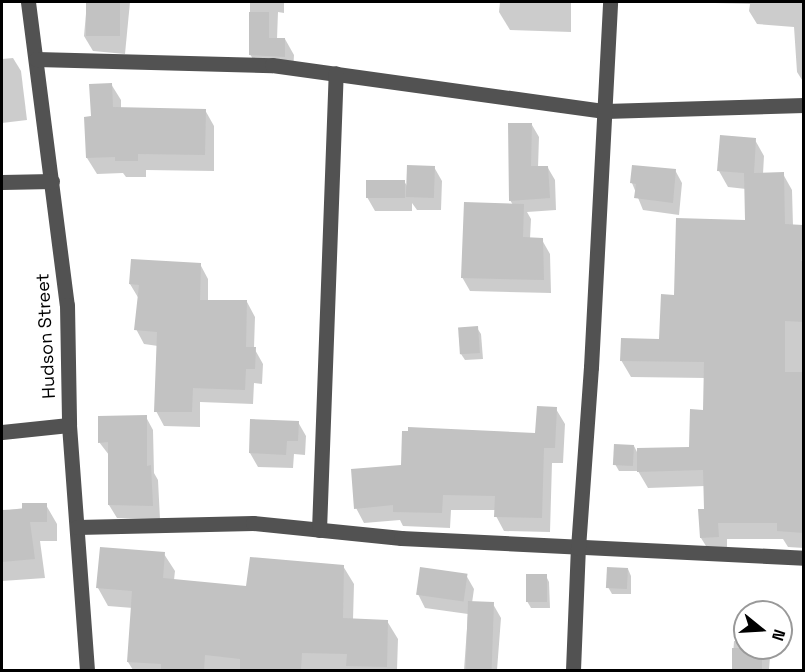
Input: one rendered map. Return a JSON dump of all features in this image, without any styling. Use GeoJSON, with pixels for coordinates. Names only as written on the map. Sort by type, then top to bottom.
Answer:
{"type":"FeatureCollection","features":[{"type":"Feature","properties":{"kind":"street","name":"Hudson Street"},"geometry":{"type":"LineString","coordinates":[[28,2],[67,305],[69,425],[87,670]]}},
{"type":"Feature","properties":{"kind":"street"},"geometry":{"type":"LineString","coordinates":[[573,670],[610,2]]}},
{"type":"Feature","properties":{"kind":"street"},"geometry":{"type":"LineString","coordinates":[[36,59],[272,64],[605,111],[804,105]]}},
{"type":"Feature","properties":{"kind":"street"},"geometry":{"type":"LineString","coordinates":[[319,530],[336,73]]}},
{"type":"Feature","properties":{"kind":"street"},"geometry":{"type":"LineString","coordinates":[[2,182],[52,181]]}},
{"type":"Feature","properties":{"kind":"street"},"geometry":{"type":"LineString","coordinates":[[2,432],[69,425]]}},
{"type":"Feature","properties":{"kind":"street"},"geometry":{"type":"LineString","coordinates":[[77,528],[253,523],[401,538],[804,558]]}},
{"type":"Feature","properties":{"kind":"building"},"geometry":{"type":"Polygon","coordinates":[[[86,2],[120,2],[120,36],[86,36],[86,2]]]}},
{"type":"Feature","properties":{"kind":"building"},"geometry":{"type":"Polygon","coordinates":[[[249,12],[269,12],[269,38],[285,38],[285,57],[249,55],[249,12]]]}},
{"type":"Feature","properties":{"kind":"building"},"geometry":{"type":"Polygon","coordinates":[[[112,83],[113,107],[206,109],[205,155],[138,154],[138,161],[115,161],[115,157],[86,158],[84,117],[91,116],[89,84],[112,83]]]}},
{"type":"Feature","properties":{"kind":"building"},"geometry":{"type":"Polygon","coordinates":[[[508,123],[532,123],[531,166],[548,166],[550,198],[509,201],[508,123]]]}},
{"type":"Feature","properties":{"kind":"building"},"geometry":{"type":"Polygon","coordinates":[[[720,135],[756,138],[754,173],[784,172],[785,224],[803,225],[801,261],[804,261],[804,322],[785,321],[785,372],[804,372],[804,533],[777,531],[777,523],[718,523],[719,537],[700,538],[698,509],[704,509],[703,470],[637,472],[637,448],[689,447],[690,409],[703,410],[704,362],[620,361],[621,338],[659,339],[661,294],[674,295],[676,218],[745,220],[744,173],[717,171],[720,135]]]}},
{"type":"Feature","properties":{"kind":"building"},"geometry":{"type":"Polygon","coordinates":[[[407,165],[435,166],[434,198],[406,197],[407,165]]]}},
{"type":"Feature","properties":{"kind":"building"},"geometry":{"type":"Polygon","coordinates":[[[632,165],[676,169],[673,203],[634,198],[636,184],[630,183],[632,165]]]}},
{"type":"Feature","properties":{"kind":"building"},"geometry":{"type":"Polygon","coordinates":[[[366,180],[405,180],[405,198],[366,198],[366,180]]]}},
{"type":"Feature","properties":{"kind":"building"},"geometry":{"type":"Polygon","coordinates":[[[464,202],[524,204],[523,237],[543,238],[544,280],[461,278],[464,202]]]}},
{"type":"Feature","properties":{"kind":"building"},"geometry":{"type":"Polygon","coordinates":[[[131,259],[201,263],[200,300],[247,300],[246,347],[256,347],[255,369],[246,369],[245,390],[193,388],[192,412],[154,412],[157,332],[134,330],[139,285],[129,284],[131,259]]]}},
{"type":"Feature","properties":{"kind":"building"},"geometry":{"type":"Polygon","coordinates":[[[478,326],[480,353],[460,354],[458,327],[478,326]]]}},
{"type":"Feature","properties":{"kind":"building"},"geometry":{"type":"Polygon","coordinates":[[[537,406],[557,407],[555,448],[544,448],[542,518],[494,517],[495,496],[443,495],[442,513],[393,512],[393,505],[354,509],[351,469],[401,465],[402,431],[408,431],[408,427],[535,433],[537,406]]]}},
{"type":"Feature","properties":{"kind":"building"},"geometry":{"type":"Polygon","coordinates":[[[147,415],[147,466],[151,465],[153,506],[108,505],[108,442],[98,443],[98,416],[147,415]]]}},
{"type":"Feature","properties":{"kind":"building"},"geometry":{"type":"Polygon","coordinates":[[[250,419],[299,421],[298,441],[287,441],[286,455],[249,453],[250,419]]]}},
{"type":"Feature","properties":{"kind":"building"},"geometry":{"type":"Polygon","coordinates":[[[614,444],[634,445],[633,466],[613,465],[614,444]]]}},
{"type":"Feature","properties":{"kind":"building"},"geometry":{"type":"Polygon","coordinates":[[[22,503],[47,503],[47,522],[30,522],[35,559],[2,562],[2,510],[22,509],[22,503]]]}},
{"type":"Feature","properties":{"kind":"building"},"geometry":{"type":"Polygon","coordinates":[[[100,547],[165,552],[163,578],[246,586],[250,557],[344,565],[343,618],[388,620],[387,667],[346,666],[347,654],[302,653],[301,670],[240,670],[240,659],[205,655],[204,670],[161,670],[161,664],[127,662],[132,591],[96,588],[100,547]]]}},
{"type":"Feature","properties":{"kind":"building"},"geometry":{"type":"Polygon","coordinates":[[[420,567],[468,574],[464,601],[416,595],[420,567]]]}},
{"type":"Feature","properties":{"kind":"building"},"geometry":{"type":"Polygon","coordinates":[[[607,567],[628,568],[627,589],[606,588],[607,567]]]}},
{"type":"Feature","properties":{"kind":"building"},"geometry":{"type":"Polygon","coordinates":[[[526,574],[547,574],[547,602],[526,602],[526,574]]]}},
{"type":"Feature","properties":{"kind":"building"},"geometry":{"type":"Polygon","coordinates":[[[468,601],[494,602],[492,670],[466,670],[468,601]]]}},
{"type":"Feature","properties":{"kind":"building"},"geometry":{"type":"Polygon","coordinates":[[[732,648],[733,660],[762,660],[762,670],[732,670],[732,648]]]}}]}
